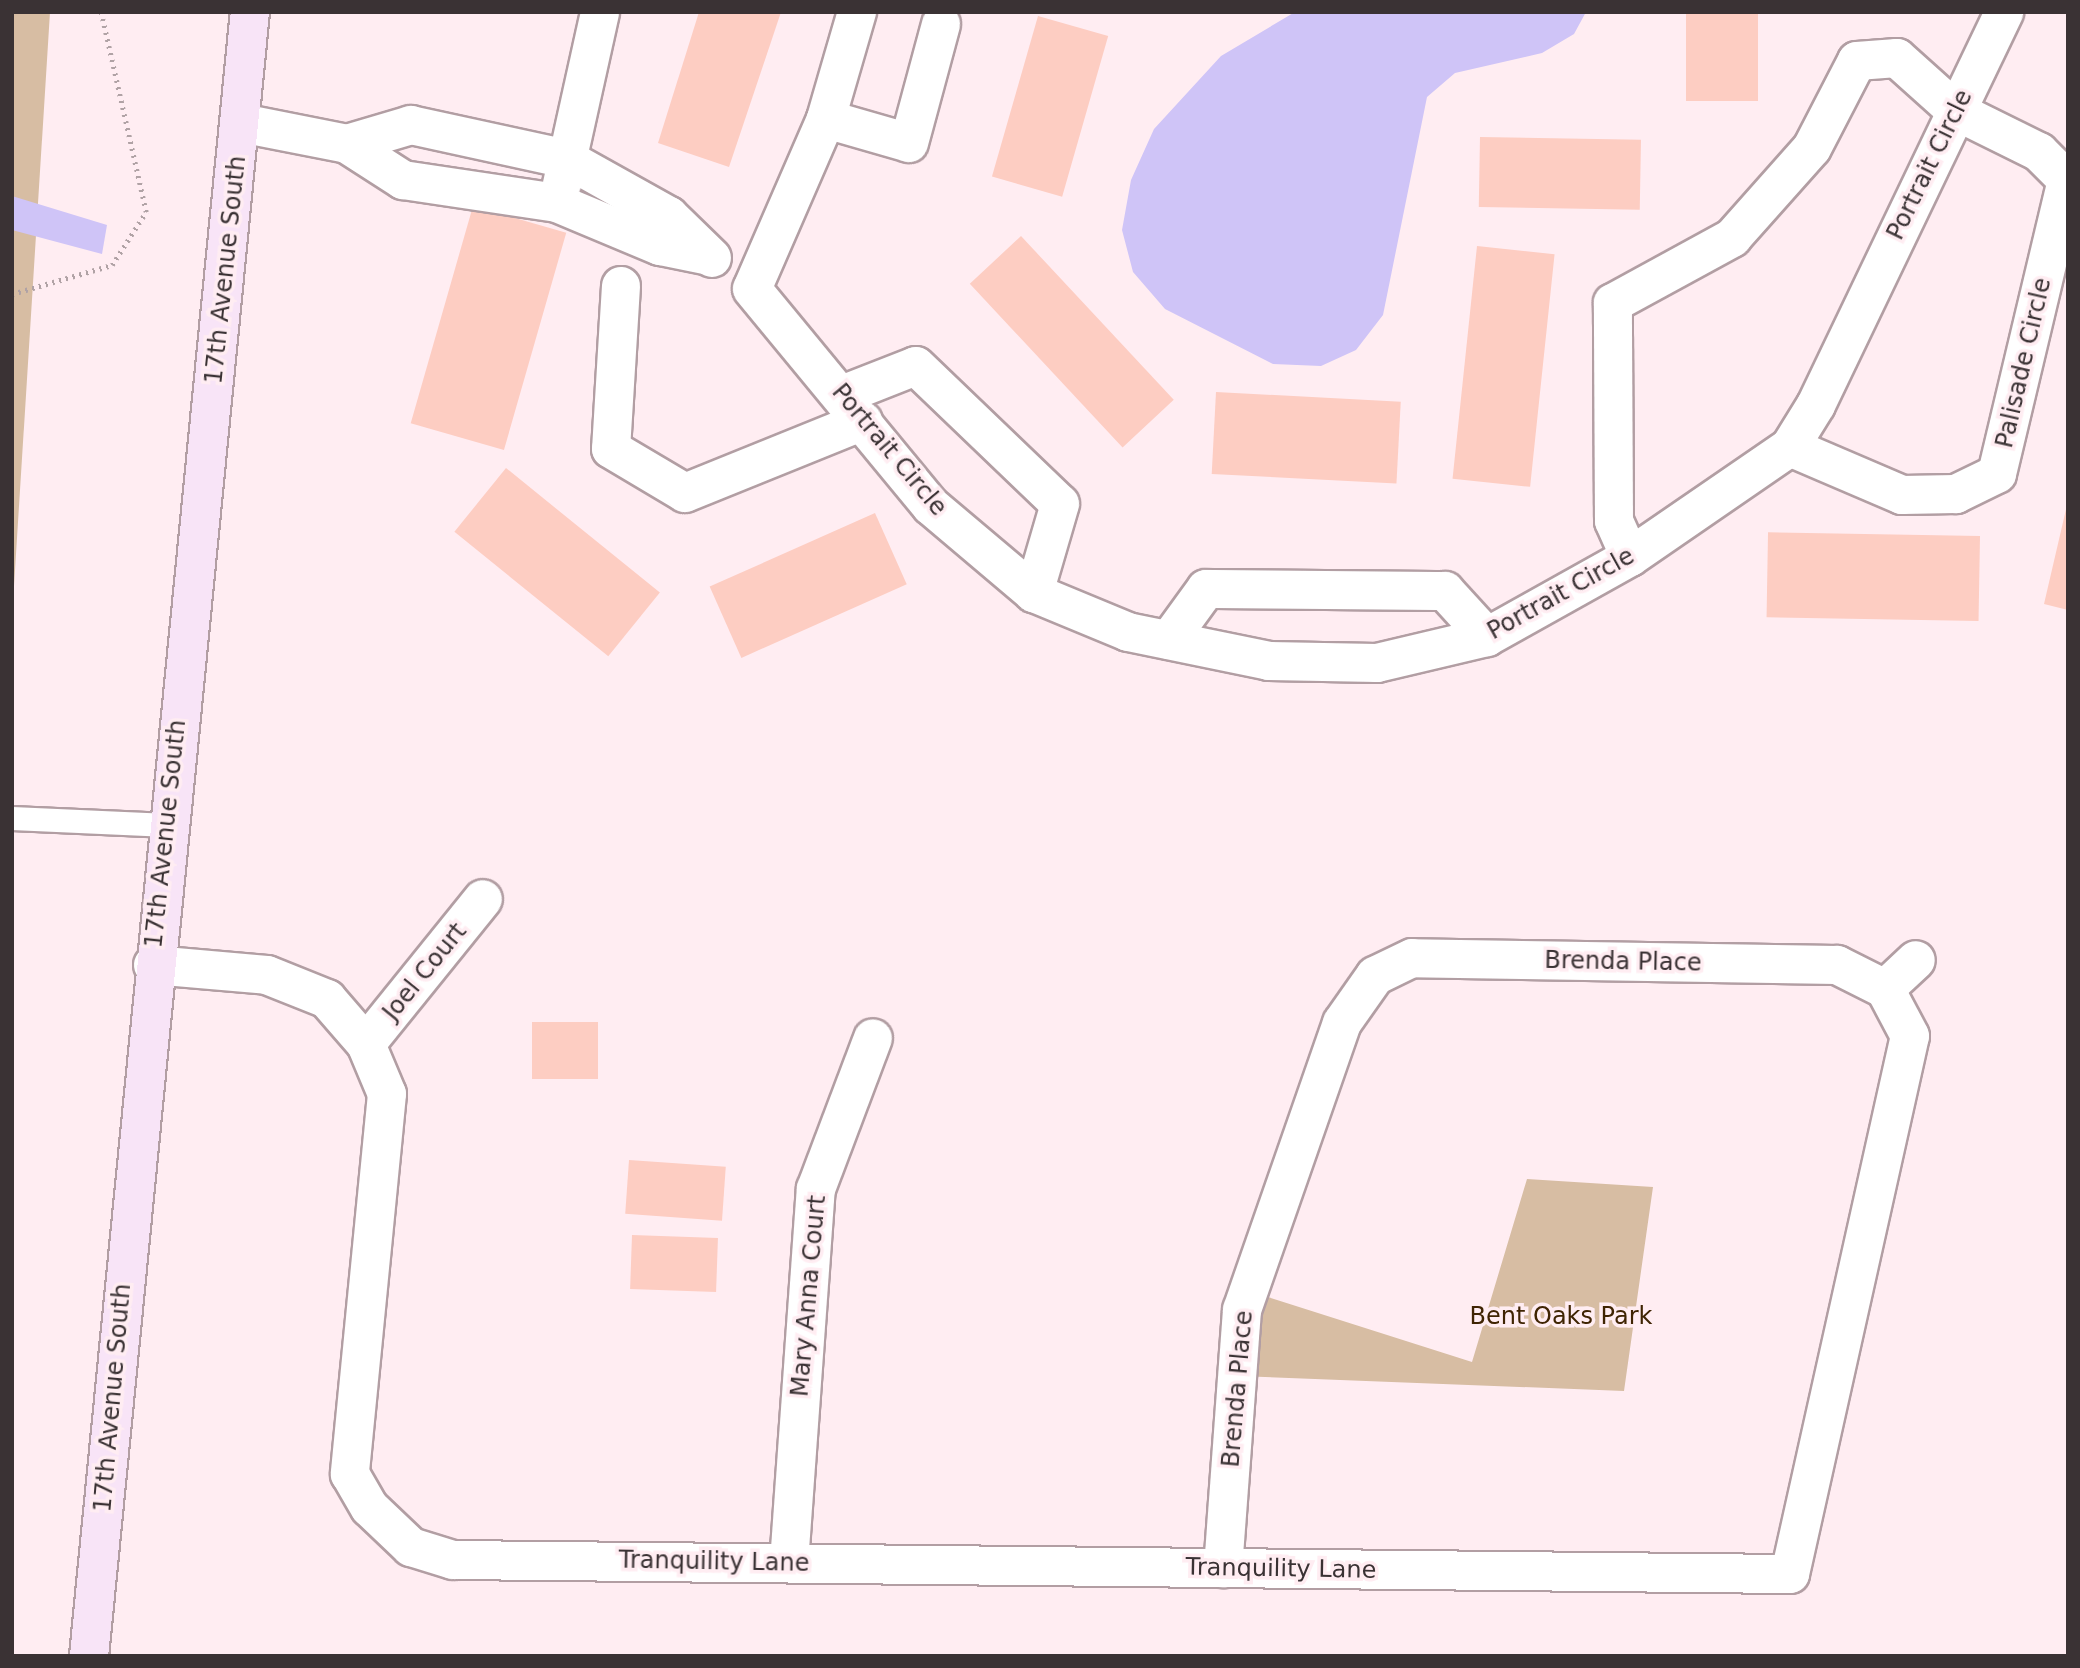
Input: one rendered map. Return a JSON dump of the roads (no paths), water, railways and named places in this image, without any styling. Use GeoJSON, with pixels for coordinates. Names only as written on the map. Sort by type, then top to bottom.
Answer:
{"type":"FeatureCollection","features":[{"type":"Feature","properties":{"kind":"street","name":"17th Avenue South"},"geometry":{"type":"LineString","coordinates":[[89,1656],[153,965],[241,123],[250,12]]}},
{"type":"Feature","properties":{"kind":"street"},"geometry":{"type":"LineString","coordinates":[[557,203],[600,12]]}},
{"type":"Feature","properties":{"kind":"street"},"geometry":{"type":"LineString","coordinates":[[752,289],[826,119],[857,12]]}},
{"type":"Feature","properties":{"kind":"street","name":"Portrait Circle"},"geometry":{"type":"LineString","coordinates":[[347,144],[411,125],[567,159],[669,216],[709,256],[752,289],[853,408],[931,506],[1034,593],[1128,632],[1269,661],[1377,663],[1488,637],[1630,557],[1790,447],[2004,12]]}},
{"type":"Feature","properties":{"kind":"street"},"geometry":{"type":"LineString","coordinates":[[826,119],[909,143],[942,24]]}},
{"type":"Feature","properties":{"kind":"street","name":"Palisade Circle"},"geometry":{"type":"LineString","coordinates":[[1630,557],[1614,521],[1613,303],[1732,238],[1812,148],[1857,61],[1897,58],[1956,111],[2039,152],[2067,180],[1997,474],[1956,494],[1902,495],[1790,447]]}},
{"type":"Feature","properties":{"kind":"street","name":"Portrait Circle"},"geometry":{"type":"LineString","coordinates":[[241,123],[347,144],[403,180],[557,203],[660,246],[709,256]]}},
{"type":"Feature","properties":{"kind":"street"},"geometry":{"type":"LineString","coordinates":[[621,286],[611,449],[685,493],[853,408],[916,366],[1060,504],[1034,593]]}},
{"type":"Feature","properties":{"kind":"street"},"geometry":{"type":"LineString","coordinates":[[1169,640],[1206,589],[1445,591],[1488,637]]}},
{"type":"Feature","properties":{"kind":"street","name":"Joel Court"},"geometry":{"type":"LineString","coordinates":[[366,1044],[483,899]]}},
{"type":"Feature","properties":{"kind":"street","name":"Brenda Place"},"geometry":{"type":"LineString","coordinates":[[1223,1568],[1242,1310],[1342,1023],[1376,976],[1412,958],[1837,965],[1885,989]]}},
{"type":"Feature","properties":{"kind":"street"},"geometry":{"type":"LineString","coordinates":[[1885,989],[1916,960]]}},
{"type":"Feature","properties":{"kind":"street","name":"Tranquility Lane"},"geometry":{"type":"LineString","coordinates":[[153,965],[267,975],[327,999],[366,1044],[387,1094],[350,1474],[370,1508],[411,1547],[453,1560],[1790,1574],[1910,1036],[1885,989]]}},
{"type":"Feature","properties":{"kind":"street","name":"Mary Anna Court"},"geometry":{"type":"LineString","coordinates":[[789,1563],[816,1189],[873,1038]]}},
{"type":"Feature","properties":{"kind":"lane"},"geometry":{"type":"LineString","coordinates":[[12,818],[167,825]]}},
{"type":"Feature","properties":{"kind":"park label","name":"Bent Oaks Park"},"geometry":{"type":"Point","coordinates":[1561,1317]}}]}
